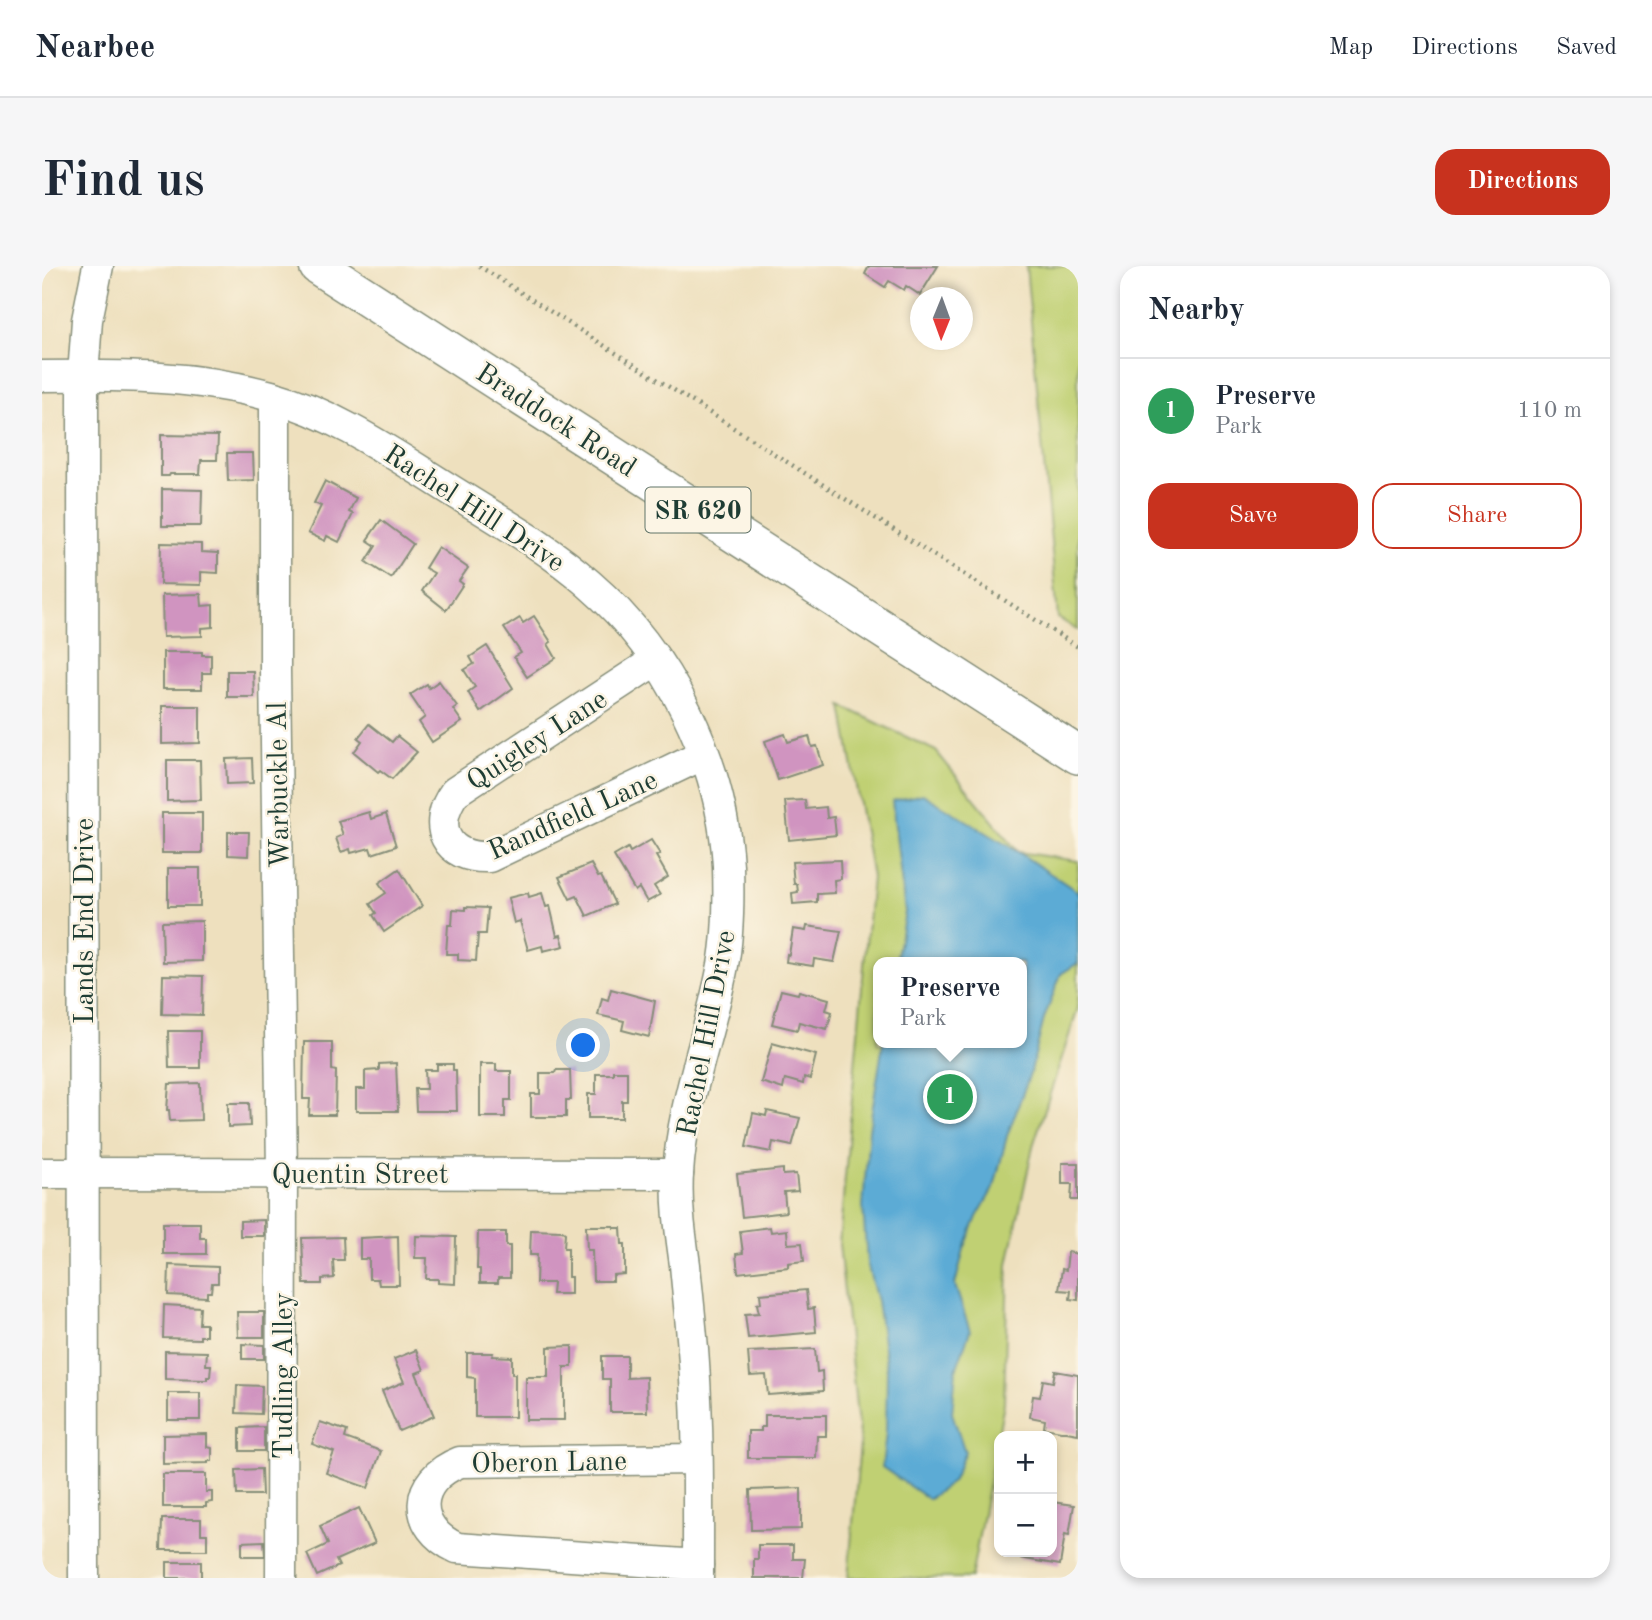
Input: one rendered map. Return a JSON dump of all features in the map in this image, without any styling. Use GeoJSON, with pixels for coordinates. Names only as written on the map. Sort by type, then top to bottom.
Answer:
{"type":"FeatureCollection","features":[{"type":"Feature","properties":{"kind":"main road","name":"Braddock Road"},"geometry":{"type":"LineString","coordinates":[[318,266],[1078,755]]}},
{"type":"Feature","properties":{"kind":"street","name":"Lands End Drive"},"geometry":{"type":"LineString","coordinates":[[84,1578],[83,376],[87,320],[98,266]]}},
{"type":"Feature","properties":{"kind":"street","name":"Rachel Hill Drive"},"geometry":{"type":"LineString","coordinates":[[42,376],[171,377],[226,385],[275,397],[322,415],[367,437],[553,555],[593,587],[628,623],[656,660],[684,708],[704,754],[722,820],[728,863],[729,913],[723,963],[683,1133],[678,1174],[678,1208],[694,1364],[698,1571]]}},
{"type":"Feature","properties":{"kind":"street","name":"Warbuckle Al"},"geometry":{"type":"LineString","coordinates":[[275,397],[275,670],[282,1173]]}},
{"type":"Feature","properties":{"kind":"street","name":"Quigley Lane"},"geometry":{"type":"LineString","coordinates":[[445,835],[442,820],[445,805],[455,792],[656,660]]}},
{"type":"Feature","properties":{"kind":"street","name":"Randfield Lane"},"geometry":{"type":"LineString","coordinates":[[445,835],[452,846],[463,853],[475,858],[489,856],[704,754]]}},
{"type":"Feature","properties":{"kind":"street","name":"Quentin Street"},"geometry":{"type":"LineString","coordinates":[[42,1173],[678,1174]]}},
{"type":"Feature","properties":{"kind":"street","name":"Tudling Alley"},"geometry":{"type":"LineString","coordinates":[[281,1578],[282,1173]]}},
{"type":"Feature","properties":{"kind":"street","name":"Oberon Lane"},"geometry":{"type":"LineString","coordinates":[[697,1459],[460,1462],[445,1468],[432,1479],[423,1504],[431,1530],[443,1542],[457,1548],[698,1571]]}},
{"type":"Feature","properties":{"kind":"path"},"geometry":{"type":"LineString","coordinates":[[479,266],[1078,647]]}},
{"type":"Feature","properties":{"kind":"green space"},"geometry":{"type":"Polygon","coordinates":[[[1026,266],[1078,266],[1078,630],[1058,618],[1026,266]]]}},
{"type":"Feature","properties":{"kind":"green space"},"geometry":{"type":"Polygon","coordinates":[[[842,706],[936,751],[1018,852],[1078,861],[1078,1008],[1033,1146],[1008,1264],[1004,1403],[999,1431],[994,1431],[994,1456],[971,1578],[848,1578],[860,1444],[839,1244],[872,877],[842,706]]]}},
{"type":"Feature","properties":{"kind":"water"},"geometry":{"type":"Polygon","coordinates":[[[923,794],[1078,892],[1078,963],[1061,974],[1044,1019],[1031,1071],[1007,1136],[994,1187],[977,1217],[964,1249],[955,1285],[970,1331],[956,1370],[952,1413],[965,1452],[952,1482],[928,1499],[882,1467],[886,1432],[887,1371],[877,1301],[867,1263],[863,1206],[869,1130],[882,1048],[1027,1048],[1027,957],[897,957],[905,912],[892,801],[923,794]]]}},
{"type":"Feature","properties":{"kind":"building"},"geometry":{"type":"Polygon","coordinates":[[[869,266],[938,266],[925,287],[910,289],[906,286],[904,290],[889,281],[885,287],[865,274],[869,266]]]}},
{"type":"Feature","properties":{"kind":"building"},"geometry":{"type":"Polygon","coordinates":[[[161,435],[218,436],[217,460],[201,460],[200,474],[161,476],[161,435]]]}},
{"type":"Feature","properties":{"kind":"building"},"geometry":{"type":"Polygon","coordinates":[[[227,453],[253,453],[254,480],[228,481],[227,453]]]}},
{"type":"Feature","properties":{"kind":"building"},"geometry":{"type":"Polygon","coordinates":[[[325,481],[356,498],[349,512],[353,514],[339,542],[327,536],[325,541],[308,533],[321,506],[314,503],[325,481]]]}},
{"type":"Feature","properties":{"kind":"building"},"geometry":{"type":"Polygon","coordinates":[[[162,489],[202,490],[201,526],[162,526],[162,489]]]}},
{"type":"Feature","properties":{"kind":"building"},"geometry":{"type":"Polygon","coordinates":[[[381,520],[413,544],[391,578],[366,562],[376,546],[367,540],[381,520]]]}},
{"type":"Feature","properties":{"kind":"building"},"geometry":{"type":"Polygon","coordinates":[[[161,543],[201,544],[201,552],[218,553],[218,573],[201,572],[201,585],[160,584],[161,543]]]}},
{"type":"Feature","properties":{"kind":"building"},"geometry":{"type":"Polygon","coordinates":[[[438,547],[468,568],[459,581],[463,584],[446,610],[422,591],[434,573],[425,568],[438,547]]]}},
{"type":"Feature","properties":{"kind":"building"},"geometry":{"type":"Polygon","coordinates":[[[201,594],[202,606],[213,605],[213,627],[202,628],[202,636],[163,637],[162,595],[201,594]]]}},
{"type":"Feature","properties":{"kind":"building"},"geometry":{"type":"Polygon","coordinates":[[[534,616],[551,642],[548,644],[556,658],[527,677],[514,657],[521,653],[504,628],[520,618],[523,623],[534,616]]]}},
{"type":"Feature","properties":{"kind":"building"},"geometry":{"type":"Polygon","coordinates":[[[487,646],[513,688],[480,712],[468,692],[475,687],[464,670],[474,664],[470,657],[487,646]]]}},
{"type":"Feature","properties":{"kind":"building"},"geometry":{"type":"Polygon","coordinates":[[[163,652],[202,652],[202,655],[211,655],[211,673],[202,673],[202,689],[163,689],[163,652]]]}},
{"type":"Feature","properties":{"kind":"building"},"geometry":{"type":"Polygon","coordinates":[[[227,671],[253,671],[254,697],[227,697],[227,671]]]}},
{"type":"Feature","properties":{"kind":"building"},"geometry":{"type":"Polygon","coordinates":[[[439,681],[457,706],[453,709],[462,722],[432,742],[419,722],[425,717],[410,695],[427,684],[429,688],[439,681]]]}},
{"type":"Feature","properties":{"kind":"building"},"geometry":{"type":"Polygon","coordinates":[[[162,706],[200,706],[200,743],[162,744],[162,706]]]}},
{"type":"Feature","properties":{"kind":"building"},"geometry":{"type":"Polygon","coordinates":[[[369,724],[392,742],[397,736],[417,752],[392,779],[380,770],[378,772],[354,752],[362,741],[358,738],[369,724]]]}},
{"type":"Feature","properties":{"kind":"building"},"geometry":{"type":"Polygon","coordinates":[[[785,734],[788,742],[809,736],[812,747],[817,746],[823,765],[778,780],[765,741],[785,734]]]}},
{"type":"Feature","properties":{"kind":"building"},"geometry":{"type":"Polygon","coordinates":[[[252,758],[253,783],[227,784],[226,759],[252,758]]]}},
{"type":"Feature","properties":{"kind":"building"},"geometry":{"type":"Polygon","coordinates":[[[167,760],[200,760],[201,800],[167,801],[167,760]]]}},
{"type":"Feature","properties":{"kind":"building"},"geometry":{"type":"Polygon","coordinates":[[[805,800],[806,809],[826,807],[827,818],[834,817],[836,835],[789,840],[785,801],[805,800]]]}},
{"type":"Feature","properties":{"kind":"building"},"geometry":{"type":"Polygon","coordinates":[[[369,812],[371,819],[386,814],[396,846],[372,854],[370,848],[351,853],[350,849],[341,852],[336,838],[343,835],[338,821],[369,812]]]}},
{"type":"Feature","properties":{"kind":"building"},"geometry":{"type":"Polygon","coordinates":[[[162,813],[202,813],[202,853],[162,853],[162,813]]]}},
{"type":"Feature","properties":{"kind":"building"},"geometry":{"type":"Polygon","coordinates":[[[228,832],[249,832],[248,856],[228,855],[228,832]]]}},
{"type":"Feature","properties":{"kind":"building"},"geometry":{"type":"Polygon","coordinates":[[[651,840],[660,854],[656,856],[668,877],[654,886],[660,895],[647,902],[639,888],[635,891],[614,856],[628,848],[630,852],[651,840]]]}},
{"type":"Feature","properties":{"kind":"building"},"geometry":{"type":"Polygon","coordinates":[[[840,860],[841,879],[834,880],[835,893],[817,894],[817,902],[793,904],[792,893],[798,892],[797,884],[794,884],[792,862],[840,860]]]}},
{"type":"Feature","properties":{"kind":"building"},"geometry":{"type":"Polygon","coordinates":[[[591,864],[598,877],[601,876],[615,904],[587,916],[577,896],[570,899],[559,877],[591,864]]]}},
{"type":"Feature","properties":{"kind":"building"},"geometry":{"type":"Polygon","coordinates":[[[168,868],[200,868],[200,906],[168,906],[168,868]]]}},
{"type":"Feature","properties":{"kind":"building"},"geometry":{"type":"Polygon","coordinates":[[[399,869],[422,906],[384,932],[373,915],[376,913],[370,904],[386,893],[379,883],[399,869]]]}},
{"type":"Feature","properties":{"kind":"building"},"geometry":{"type":"Polygon","coordinates":[[[528,893],[529,897],[542,893],[546,907],[550,906],[557,936],[561,935],[564,946],[543,951],[542,946],[528,950],[520,921],[514,923],[508,898],[528,893]]]}},
{"type":"Feature","properties":{"kind":"building"},"geometry":{"type":"Polygon","coordinates":[[[465,907],[488,908],[486,934],[478,934],[476,961],[458,960],[458,954],[446,954],[448,925],[452,925],[453,909],[465,910],[465,907]]]}},
{"type":"Feature","properties":{"kind":"building"},"geometry":{"type":"Polygon","coordinates":[[[202,921],[202,961],[163,962],[162,922],[202,921]]]}},
{"type":"Feature","properties":{"kind":"building"},"geometry":{"type":"Polygon","coordinates":[[[807,926],[841,931],[834,962],[814,959],[813,966],[786,962],[793,929],[806,931],[807,926]]]}},
{"type":"Feature","properties":{"kind":"building"},"geometry":{"type":"Polygon","coordinates":[[[163,975],[203,976],[202,1015],[162,1014],[163,975]]]}},
{"type":"Feature","properties":{"kind":"building"},"geometry":{"type":"Polygon","coordinates":[[[611,989],[655,1001],[649,1037],[622,1030],[624,1021],[598,1015],[602,998],[608,1000],[611,989]]]}},
{"type":"Feature","properties":{"kind":"building"},"geometry":{"type":"Polygon","coordinates":[[[781,990],[798,994],[799,991],[829,999],[826,1010],[832,1012],[827,1029],[799,1022],[797,1030],[772,1024],[781,990]]]}},
{"type":"Feature","properties":{"kind":"building"},"geometry":{"type":"Polygon","coordinates":[[[168,1031],[200,1031],[200,1068],[169,1068],[168,1031]]]}},
{"type":"Feature","properties":{"kind":"building"},"geometry":{"type":"Polygon","coordinates":[[[304,1042],[332,1042],[332,1070],[336,1071],[335,1115],[309,1115],[310,1099],[303,1099],[304,1042]]]}},
{"type":"Feature","properties":{"kind":"building"},"geometry":{"type":"Polygon","coordinates":[[[772,1043],[816,1055],[810,1079],[804,1077],[803,1084],[785,1079],[783,1089],[761,1082],[772,1043]]]}},
{"type":"Feature","properties":{"kind":"building"},"geometry":{"type":"Polygon","coordinates":[[[396,1063],[398,1111],[356,1111],[356,1089],[365,1089],[365,1071],[379,1070],[379,1064],[396,1063]]]}},
{"type":"Feature","properties":{"kind":"building"},"geometry":{"type":"Polygon","coordinates":[[[437,1064],[453,1064],[453,1070],[456,1070],[457,1111],[416,1111],[415,1089],[426,1089],[425,1070],[437,1070],[437,1064]]]}},
{"type":"Feature","properties":{"kind":"building"},"geometry":{"type":"Polygon","coordinates":[[[480,1064],[496,1064],[496,1071],[511,1071],[511,1100],[505,1100],[505,1117],[480,1117],[480,1064]]]}},
{"type":"Feature","properties":{"kind":"building"},"geometry":{"type":"Polygon","coordinates":[[[556,1070],[570,1070],[571,1100],[566,1100],[566,1117],[531,1117],[531,1094],[540,1094],[540,1073],[555,1073],[556,1070]]]}},
{"type":"Feature","properties":{"kind":"building"},"geometry":{"type":"Polygon","coordinates":[[[613,1071],[627,1071],[627,1101],[622,1101],[622,1118],[588,1118],[588,1094],[596,1094],[596,1074],[613,1074],[613,1071]]]}},
{"type":"Feature","properties":{"kind":"building"},"geometry":{"type":"Polygon","coordinates":[[[200,1083],[201,1120],[170,1121],[167,1110],[169,1084],[200,1083]]]}},
{"type":"Feature","properties":{"kind":"building"},"geometry":{"type":"Polygon","coordinates":[[[228,1103],[249,1103],[250,1126],[228,1127],[228,1103]]]}},
{"type":"Feature","properties":{"kind":"building"},"geometry":{"type":"Polygon","coordinates":[[[767,1111],[800,1118],[792,1146],[773,1142],[771,1152],[746,1147],[753,1113],[766,1116],[767,1111]]]}},
{"type":"Feature","properties":{"kind":"building"},"geometry":{"type":"Polygon","coordinates":[[[1062,1163],[1078,1163],[1078,1200],[1071,1200],[1072,1184],[1062,1184],[1062,1163]]]}},
{"type":"Feature","properties":{"kind":"building"},"geometry":{"type":"Polygon","coordinates":[[[783,1169],[783,1175],[796,1174],[798,1191],[784,1192],[786,1212],[742,1217],[737,1174],[783,1169]]]}},
{"type":"Feature","properties":{"kind":"building"},"geometry":{"type":"Polygon","coordinates":[[[264,1220],[264,1236],[240,1236],[240,1221],[264,1220]]]}},
{"type":"Feature","properties":{"kind":"building"},"geometry":{"type":"Polygon","coordinates":[[[163,1223],[200,1223],[200,1238],[206,1238],[206,1254],[163,1254],[163,1223]]]}},
{"type":"Feature","properties":{"kind":"building"},"geometry":{"type":"Polygon","coordinates":[[[586,1226],[621,1228],[622,1244],[625,1244],[625,1274],[613,1275],[613,1281],[593,1281],[592,1250],[587,1250],[586,1226]]]}},
{"type":"Feature","properties":{"kind":"building"},"geometry":{"type":"Polygon","coordinates":[[[770,1227],[771,1232],[787,1230],[788,1244],[802,1243],[804,1261],[788,1263],[788,1267],[738,1273],[736,1254],[743,1253],[740,1231],[770,1227]]]}},
{"type":"Feature","properties":{"kind":"building"},"geometry":{"type":"Polygon","coordinates":[[[531,1230],[565,1233],[564,1248],[568,1248],[571,1294],[552,1294],[553,1283],[536,1283],[537,1255],[530,1255],[531,1230]]]}},
{"type":"Feature","properties":{"kind":"building"},"geometry":{"type":"Polygon","coordinates":[[[478,1232],[506,1232],[506,1246],[510,1246],[510,1278],[498,1278],[498,1283],[480,1283],[480,1269],[477,1269],[478,1232]]]}},
{"type":"Feature","properties":{"kind":"building"},"geometry":{"type":"Polygon","coordinates":[[[398,1236],[399,1285],[379,1285],[378,1279],[369,1279],[369,1259],[360,1259],[360,1238],[398,1236]]]}},
{"type":"Feature","properties":{"kind":"building"},"geometry":{"type":"Polygon","coordinates":[[[416,1236],[456,1237],[455,1284],[426,1279],[427,1258],[415,1258],[416,1236]]]}},
{"type":"Feature","properties":{"kind":"building"},"geometry":{"type":"Polygon","coordinates":[[[343,1237],[344,1260],[333,1260],[334,1278],[322,1279],[322,1284],[304,1284],[302,1238],[343,1237]]]}},
{"type":"Feature","properties":{"kind":"building"},"geometry":{"type":"Polygon","coordinates":[[[1068,1252],[1078,1254],[1078,1300],[1070,1299],[1071,1291],[1059,1290],[1062,1269],[1066,1270],[1068,1252]]]}},
{"type":"Feature","properties":{"kind":"building"},"geometry":{"type":"Polygon","coordinates":[[[169,1265],[218,1267],[218,1283],[212,1283],[207,1297],[168,1295],[169,1265]]]}},
{"type":"Feature","properties":{"kind":"building"},"geometry":{"type":"Polygon","coordinates":[[[806,1290],[808,1309],[814,1308],[816,1332],[748,1338],[745,1314],[759,1313],[757,1304],[761,1303],[760,1294],[806,1290]]]}},
{"type":"Feature","properties":{"kind":"building"},"geometry":{"type":"Polygon","coordinates":[[[164,1305],[200,1307],[199,1324],[206,1324],[206,1336],[200,1336],[200,1339],[163,1338],[164,1305]]]}},
{"type":"Feature","properties":{"kind":"building"},"geometry":{"type":"Polygon","coordinates":[[[237,1312],[264,1312],[264,1337],[238,1337],[237,1312]]]}},
{"type":"Feature","properties":{"kind":"building"},"geometry":{"type":"Polygon","coordinates":[[[242,1344],[264,1345],[264,1359],[242,1359],[242,1344]]]}},
{"type":"Feature","properties":{"kind":"building"},"geometry":{"type":"Polygon","coordinates":[[[572,1346],[572,1367],[564,1367],[564,1420],[526,1420],[526,1377],[548,1377],[548,1347],[572,1346]]]}},
{"type":"Feature","properties":{"kind":"building"},"geometry":{"type":"Polygon","coordinates":[[[815,1349],[817,1372],[822,1371],[823,1391],[768,1395],[766,1375],[750,1376],[748,1352],[815,1349]]]}},
{"type":"Feature","properties":{"kind":"building"},"geometry":{"type":"Polygon","coordinates":[[[416,1350],[424,1370],[416,1373],[434,1416],[399,1431],[382,1391],[404,1382],[394,1359],[416,1350]]]}},
{"type":"Feature","properties":{"kind":"building"},"geometry":{"type":"Polygon","coordinates":[[[165,1351],[207,1352],[206,1365],[211,1365],[210,1377],[207,1377],[207,1380],[165,1379],[165,1351]]]}},
{"type":"Feature","properties":{"kind":"building"},"geometry":{"type":"Polygon","coordinates":[[[467,1353],[493,1353],[492,1356],[512,1357],[512,1374],[515,1374],[515,1417],[475,1417],[475,1378],[467,1377],[467,1353]]]}},
{"type":"Feature","properties":{"kind":"building"},"geometry":{"type":"Polygon","coordinates":[[[602,1356],[627,1356],[627,1378],[646,1377],[647,1412],[610,1412],[610,1379],[602,1379],[602,1356]]]}},
{"type":"Feature","properties":{"kind":"building"},"geometry":{"type":"Polygon","coordinates":[[[1055,1371],[1078,1375],[1078,1434],[1044,1428],[1045,1420],[1030,1417],[1033,1396],[1040,1397],[1043,1380],[1053,1382],[1055,1371]]]}},
{"type":"Feature","properties":{"kind":"building"},"geometry":{"type":"Polygon","coordinates":[[[237,1385],[262,1386],[261,1414],[236,1413],[237,1385]]]}},
{"type":"Feature","properties":{"kind":"building"},"geometry":{"type":"Polygon","coordinates":[[[168,1393],[200,1393],[200,1420],[168,1420],[168,1393]]]}},
{"type":"Feature","properties":{"kind":"building"},"geometry":{"type":"Polygon","coordinates":[[[765,1415],[826,1415],[826,1436],[817,1436],[816,1458],[748,1458],[748,1431],[761,1431],[761,1427],[765,1427],[765,1415]]]}},
{"type":"Feature","properties":{"kind":"building"},"geometry":{"type":"Polygon","coordinates":[[[320,1422],[347,1431],[345,1438],[381,1451],[368,1488],[326,1473],[334,1452],[312,1444],[320,1422]]]}},
{"type":"Feature","properties":{"kind":"building"},"geometry":{"type":"Polygon","coordinates":[[[264,1427],[264,1451],[240,1451],[240,1428],[264,1427]]]}},
{"type":"Feature","properties":{"kind":"building"},"geometry":{"type":"Polygon","coordinates":[[[207,1434],[207,1447],[212,1448],[212,1461],[163,1464],[163,1435],[207,1434]]]}},
{"type":"Feature","properties":{"kind":"building"},"geometry":{"type":"Polygon","coordinates":[[[261,1469],[262,1495],[237,1495],[236,1470],[261,1469]]]}},
{"type":"Feature","properties":{"kind":"building"},"geometry":{"type":"Polygon","coordinates":[[[163,1474],[206,1474],[206,1492],[212,1492],[212,1502],[206,1503],[206,1507],[163,1507],[163,1474]]]}},
{"type":"Feature","properties":{"kind":"building"},"geometry":{"type":"Polygon","coordinates":[[[801,1488],[801,1529],[751,1530],[750,1490],[801,1488]]]}},
{"type":"Feature","properties":{"kind":"building"},"geometry":{"type":"Polygon","coordinates":[[[1057,1503],[1074,1505],[1069,1535],[1065,1534],[1060,1565],[1019,1558],[1057,1557],[1057,1503]]]}},
{"type":"Feature","properties":{"kind":"building"},"geometry":{"type":"Polygon","coordinates":[[[359,1508],[375,1543],[336,1560],[339,1566],[317,1576],[307,1554],[328,1544],[320,1526],[359,1508]]]}},
{"type":"Feature","properties":{"kind":"building"},"geometry":{"type":"Polygon","coordinates":[[[162,1519],[201,1519],[201,1534],[207,1534],[207,1550],[161,1550],[162,1519]]]}},
{"type":"Feature","properties":{"kind":"building"},"geometry":{"type":"Polygon","coordinates":[[[264,1541],[265,1556],[242,1556],[242,1542],[264,1541]]]}},
{"type":"Feature","properties":{"kind":"building"},"geometry":{"type":"Polygon","coordinates":[[[758,1545],[793,1545],[793,1559],[805,1559],[803,1578],[754,1578],[754,1559],[758,1559],[758,1545]]]}},
{"type":"Feature","properties":{"kind":"building"},"geometry":{"type":"Polygon","coordinates":[[[167,1562],[201,1562],[201,1578],[167,1578],[167,1562]]]}},
{"type":"Feature","properties":{"kind":"place","name":"Preserve"},"geometry":{"type":"Point","coordinates":[950,1097]}}]}
